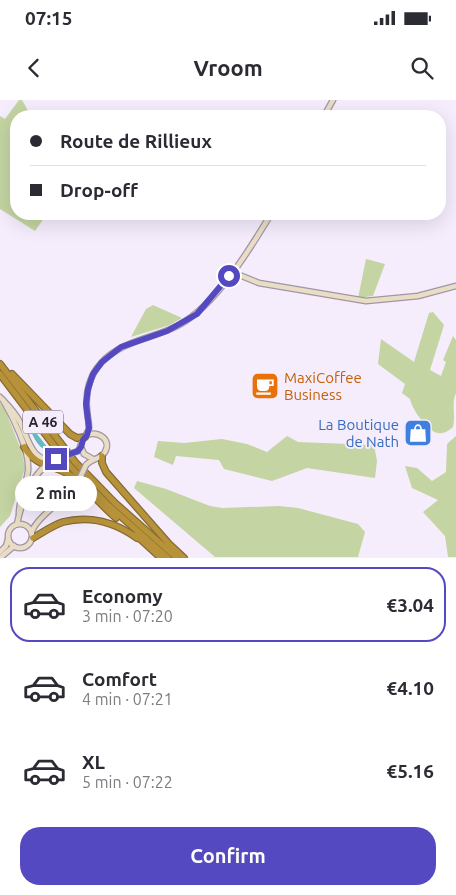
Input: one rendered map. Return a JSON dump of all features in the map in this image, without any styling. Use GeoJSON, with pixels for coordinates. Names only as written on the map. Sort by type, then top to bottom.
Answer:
{"type":"FeatureCollection","features":[{"type":"Feature","properties":{"kind":"highway"},"geometry":{"type":"LineString","coordinates":[[0,363],[70,434],[77,438],[86,436]]}},
{"type":"Feature","properties":{"kind":"highway","name":"A 46"},"geometry":{"type":"LineString","coordinates":[[0,363],[60,444],[80,467],[115,503],[177,558]]}},
{"type":"Feature","properties":{"kind":"highway","name":"A 46"},"geometry":{"type":"LineString","coordinates":[[0,374],[54,447],[78,475],[107,504],[168,558]]}},
{"type":"Feature","properties":{"kind":"highway"},"geometry":{"type":"LineString","coordinates":[[24,447],[35,461],[72,476],[161,558]]}},
{"type":"Feature","properties":{"kind":"highway"},"geometry":{"type":"LineString","coordinates":[[102,456],[102,463],[106,472],[169,544],[184,558]]}},
{"type":"Feature","properties":{"kind":"highway"},"geometry":{"type":"LineString","coordinates":[[33,538],[63,522],[93,520],[122,528],[145,544]]}},
{"type":"Feature","properties":{"kind":"main road"},"geometry":{"type":"LineString","coordinates":[[19,514],[31,485],[42,469],[56,459],[79,449],[89,428],[87,397],[93,374],[109,355],[121,347],[167,331],[197,314],[232,272],[267,220]]}},
{"type":"Feature","properties":{"kind":"main road"},"geometry":{"type":"LineString","coordinates":[[232,272],[259,283],[366,301],[418,296],[456,286]]}},
{"type":"Feature","properties":{"kind":"main road"},"geometry":{"type":"LineString","coordinates":[[0,552],[6,546],[10,530],[17,524],[21,496],[28,471],[24,447],[2,398]]}},
{"type":"Feature","properties":{"kind":"main road"},"geometry":{"type":"LineString","coordinates":[[2,398],[16,417],[32,449],[39,457],[47,460],[56,459]]}},
{"type":"Feature","properties":{"kind":"main road"},"geometry":{"type":"LineString","coordinates":[[8,538],[14,546],[25,548],[30,544],[33,538],[32,531],[34,526],[64,499],[77,484],[86,466],[94,459],[102,456],[106,451],[106,442],[102,436],[97,434],[88,418]]}},
{"type":"Feature","properties":{"kind":"main road"},"geometry":{"type":"LineString","coordinates":[[86,436],[97,434]]}},
{"type":"Feature","properties":{"kind":"main road"},"geometry":{"type":"LineString","coordinates":[[79,449],[94,459]]}},
{"type":"Feature","properties":{"kind":"main road"},"geometry":{"type":"LineString","coordinates":[[17,524],[27,526],[32,531]]}},
{"type":"Feature","properties":{"kind":"main road"},"geometry":{"type":"LineString","coordinates":[[0,558],[14,546]]}},
{"type":"Feature","properties":{"kind":"green space"},"geometry":{"type":"Polygon","coordinates":[[[19,100],[22,100],[28,110],[12,110],[19,100]]]}},
{"type":"Feature","properties":{"kind":"green space"},"geometry":{"type":"Polygon","coordinates":[[[10,112],[10,215],[0,209],[0,116],[5,119],[10,112]]]}},
{"type":"Feature","properties":{"kind":"green space"},"geometry":{"type":"Polygon","coordinates":[[[18,220],[43,220],[35,231],[18,220]]]}},
{"type":"Feature","properties":{"kind":"green space"},"geometry":{"type":"Polygon","coordinates":[[[366,259],[385,264],[373,296],[358,298],[366,259]]]}},
{"type":"Feature","properties":{"kind":"green space"},"geometry":{"type":"Polygon","coordinates":[[[153,305],[182,318],[170,325],[131,337],[146,309],[153,305]]]}},
{"type":"Feature","properties":{"kind":"green space"},"geometry":{"type":"Polygon","coordinates":[[[433,312],[444,325],[430,370],[441,376],[446,362],[443,360],[453,336],[456,340],[454,423],[453,427],[446,432],[440,433],[425,424],[417,414],[410,399],[402,393],[405,384],[378,364],[381,339],[414,362],[429,313],[433,312]]]}},
{"type":"Feature","properties":{"kind":"green space"},"geometry":{"type":"Polygon","coordinates":[[[0,403],[4,407],[22,452],[25,468],[10,516],[0,527],[0,403]]]}},
{"type":"Feature","properties":{"kind":"green space"},"geometry":{"type":"Polygon","coordinates":[[[287,436],[298,442],[374,445],[377,461],[375,478],[307,468],[272,481],[224,469],[219,460],[176,456],[173,465],[154,457],[158,441],[184,443],[222,439],[247,444],[267,452],[287,436]]]}},
{"type":"Feature","properties":{"kind":"green space"},"geometry":{"type":"Polygon","coordinates":[[[456,436],[456,557],[448,557],[445,536],[423,512],[438,500],[412,488],[405,466],[417,468],[432,481],[446,472],[447,444],[456,436]]]}},
{"type":"Feature","properties":{"kind":"green space"},"geometry":{"type":"Polygon","coordinates":[[[137,481],[166,489],[210,506],[222,508],[279,506],[298,508],[358,524],[365,532],[358,557],[215,557],[134,488],[137,481]]]}},
{"type":"Feature","properties":{"kind":"water"},"geometry":{"type":"Polygon","coordinates":[[[33,429],[48,448],[45,450],[38,444],[31,431],[33,429]]]}},
{"type":"Feature","properties":{"kind":"place","name":"MaxiCoffee Business"},"geometry":{"type":"Point","coordinates":[265,386]}},
{"type":"Feature","properties":{"kind":"place","name":"La Boutique de Nath"},"geometry":{"type":"Point","coordinates":[418,433]}},
{"type":"Feature","properties":{"kind":"route"},"geometry":{"type":"LineString","coordinates":[[56,459],[78,451],[87,435],[89,428],[86,404],[88,389],[97,367],[112,352],[121,347],[167,331],[197,314],[229,276]]}}]}
